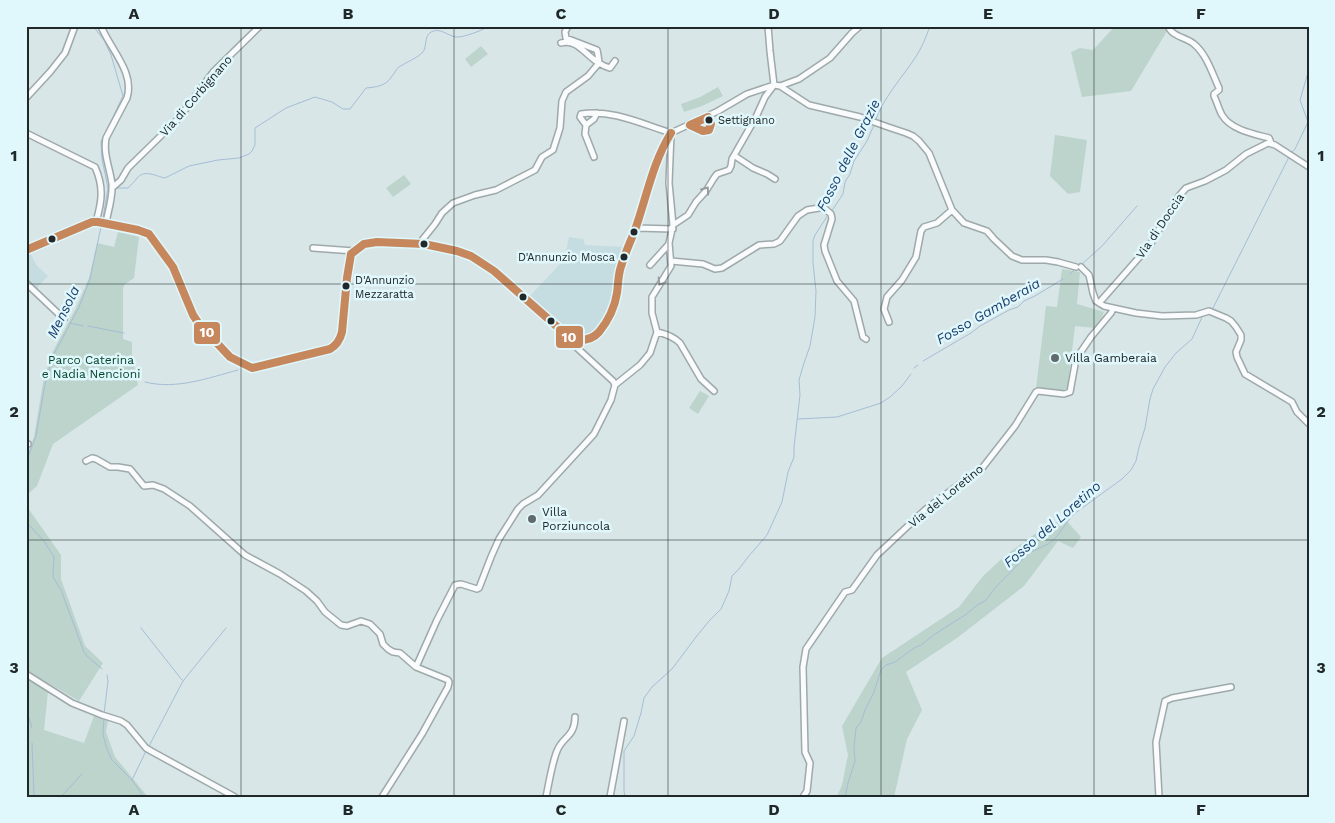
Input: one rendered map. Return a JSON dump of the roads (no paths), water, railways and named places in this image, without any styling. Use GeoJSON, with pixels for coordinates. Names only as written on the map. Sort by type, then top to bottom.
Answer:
{"type":"FeatureCollection","features":[{"type":"Feature","properties":{"kind":"street"},"geometry":{"type":"LineString","coordinates":[[26,98],[50,72],[64,53],[75,26]]}},
{"type":"Feature","properties":{"kind":"street"},"geometry":{"type":"LineString","coordinates":[[101,26],[125,70],[129,84],[129,91],[104,144],[112,188],[105,223]]}},
{"type":"Feature","properties":{"kind":"street","name":"Via di Corbignano"},"geometry":{"type":"LineString","coordinates":[[112,188],[121,180],[128,168],[179,118],[214,71],[260,26]]}},
{"type":"Feature","properties":{"kind":"street"},"geometry":{"type":"LineString","coordinates":[[418,244],[442,213],[453,203],[496,190],[534,170],[542,157],[554,150],[560,128],[562,101],[566,92],[588,76],[598,63],[597,50],[566,38],[565,32],[568,26]]}},
{"type":"Feature","properties":{"kind":"street"},"geometry":{"type":"LineString","coordinates":[[768,26],[770,51],[778,85],[809,105],[860,117],[913,136],[929,153],[952,210],[966,224],[987,231],[1012,256],[1022,260],[1046,260],[1078,267],[1089,275],[1096,301],[1113,309],[1162,316],[1196,315],[1209,312],[1226,318],[1234,324],[1241,335],[1236,352],[1245,374],[1292,402],[1297,412],[1309,424]]}},
{"type":"Feature","properties":{"kind":"street"},"geometry":{"type":"LineString","coordinates":[[852,26],[852,33]]}},
{"type":"Feature","properties":{"kind":"street"},"geometry":{"type":"LineString","coordinates":[[571,339],[578,341],[587,340],[598,334],[607,320],[617,296],[620,269],[636,228],[662,148],[671,133],[709,116],[747,94],[799,79],[824,62],[860,26]]}},
{"type":"Feature","properties":{"kind":"street"},"geometry":{"type":"LineString","coordinates":[[1168,26],[1173,33],[1194,44],[1208,62],[1219,88],[1214,96],[1222,116],[1246,132],[1269,138],[1271,143],[1309,167]]}},
{"type":"Feature","properties":{"kind":"street"},"geometry":{"type":"LineString","coordinates":[[561,43],[567,41],[576,44],[598,63],[610,68],[616,61]]}},
{"type":"Feature","properties":{"kind":"street"},"geometry":{"type":"LineString","coordinates":[[636,228],[673,227],[688,215],[717,174],[729,170],[732,160],[765,97],[778,85]]}},
{"type":"Feature","properties":{"kind":"street"},"geometry":{"type":"LineString","coordinates":[[594,157],[585,134],[586,125],[580,117],[581,114],[591,112],[610,113],[671,133]]}},
{"type":"Feature","properties":{"kind":"street"},"geometry":{"type":"LineString","coordinates":[[586,125],[594,119],[597,113]]}},
{"type":"Feature","properties":{"kind":"street"},"geometry":{"type":"LineString","coordinates":[[689,124],[703,131],[709,130],[711,124],[709,116]]}},
{"type":"Feature","properties":{"kind":"street"},"geometry":{"type":"LineString","coordinates":[[26,133],[95,167],[102,190],[97,222]]}},
{"type":"Feature","properties":{"kind":"street"},"geometry":{"type":"LineString","coordinates":[[416,667],[455,585],[462,584],[479,588],[500,539],[518,509],[538,495],[594,434],[611,400],[615,385],[645,360],[650,353],[657,332],[651,300],[670,269],[671,261],[669,244],[673,227],[669,183],[669,151],[671,133]]}},
{"type":"Feature","properties":{"kind":"street","name":"Via di Doccia"},"geometry":{"type":"LineString","coordinates":[[1099,303],[1150,245],[1169,211],[1186,188],[1226,170],[1246,154],[1264,144],[1271,143]]}},
{"type":"Feature","properties":{"kind":"street"},"geometry":{"type":"LineString","coordinates":[[735,156],[753,168],[774,178]]}},
{"type":"Feature","properties":{"kind":"street"},"geometry":{"type":"LineString","coordinates":[[671,261],[703,264],[715,269],[722,268],[759,245],[774,244],[780,241],[798,216],[807,210],[824,208],[832,219],[832,225],[824,245],[825,252],[838,281],[854,301],[863,337],[866,339]]}},
{"type":"Feature","properties":{"kind":"street"},"geometry":{"type":"LineString","coordinates":[[889,322],[884,309],[887,297],[902,280],[916,257],[921,231],[924,227],[937,223],[952,210]]}},
{"type":"Feature","properties":{"kind":"street"},"geometry":{"type":"LineString","coordinates":[[26,250],[88,223],[105,223],[149,234],[173,267],[193,315],[199,324],[230,357],[244,366],[252,368],[264,367],[336,346],[342,332],[350,259],[354,251],[364,244],[418,244],[457,251],[471,256],[494,271],[571,339],[575,346],[615,385]]}},
{"type":"Feature","properties":{"kind":"street"},"geometry":{"type":"LineString","coordinates":[[650,265],[669,244]]}},
{"type":"Feature","properties":{"kind":"street"},"geometry":{"type":"LineString","coordinates":[[313,248],[354,251]]}},
{"type":"Feature","properties":{"kind":"street"},"geometry":{"type":"LineString","coordinates":[[26,283],[64,318]]}},
{"type":"Feature","properties":{"kind":"street","name":"Via del Loretino"},"geometry":{"type":"LineString","coordinates":[[803,797],[807,791],[810,763],[805,752],[803,666],[806,650],[845,592],[852,590],[878,555],[926,509],[983,468],[1015,426],[1036,392],[1064,394],[1070,392],[1076,359],[1091,337],[1112,314],[1113,309]]}},
{"type":"Feature","properties":{"kind":"street"},"geometry":{"type":"LineString","coordinates":[[657,332],[665,334],[680,343],[701,379],[714,391]]}},
{"type":"Feature","properties":{"kind":"street"},"geometry":{"type":"LineString","coordinates":[[86,461],[96,458],[110,467],[118,466],[130,469],[144,486],[153,485],[164,489],[190,506],[245,555],[280,574],[306,592],[342,625],[347,626],[360,621],[370,624],[380,634],[383,644],[392,652],[400,653],[416,667],[449,682],[422,734],[382,797]]}},
{"type":"Feature","properties":{"kind":"street"},"geometry":{"type":"LineString","coordinates":[[26,674],[72,703],[124,723],[146,748],[154,754],[235,797]]}},
{"type":"Feature","properties":{"kind":"street"},"geometry":{"type":"LineString","coordinates":[[1158,797],[1156,742],[1165,701],[1230,687]]}},
{"type":"Feature","properties":{"kind":"street"},"geometry":{"type":"LineString","coordinates":[[546,797],[557,749],[569,736],[575,725],[575,717]]}},
{"type":"Feature","properties":{"kind":"street"},"geometry":{"type":"LineString","coordinates":[[610,797],[624,721]]}},
{"type":"Feature","properties":{"kind":"waterway","name":"Mensola"},"geometry":{"type":"LineString","coordinates":[[93,26],[104,40],[111,55],[123,96],[101,142],[102,159],[108,188],[103,218]]}},
{"type":"Feature","properties":{"kind":"waterway"},"geometry":{"type":"LineString","coordinates":[[116,188],[128,188],[143,174],[165,178],[189,166],[239,158],[249,154],[255,145],[255,128],[286,108],[315,97],[332,102],[343,109],[350,109],[366,88],[384,84],[398,68],[422,53],[427,37],[431,32],[444,32],[459,37],[483,30],[489,26]]}},
{"type":"Feature","properties":{"kind":"waterway","name":"Fosso delle Grazie"},"geometry":{"type":"LineString","coordinates":[[875,121],[888,96],[924,42],[930,26]]}},
{"type":"Feature","properties":{"kind":"waterway"},"geometry":{"type":"LineString","coordinates":[[1291,153],[1295,149],[1308,122],[1300,100],[1309,69]]}},
{"type":"Feature","properties":{"kind":"waterway","name":"Fosso delle Grazie"},"geometry":{"type":"LineString","coordinates":[[831,212],[843,194],[845,182],[854,161],[867,141],[874,125]]}},
{"type":"Feature","properties":{"kind":"waterway","name":"Fosso del Loretino"},"geometry":{"type":"LineString","coordinates":[[1212,310],[1289,157]]}},
{"type":"Feature","properties":{"kind":"waterway","name":"Fosso Gamberaia"},"geometry":{"type":"LineString","coordinates":[[1081,265],[1102,246],[1137,206]]}},
{"type":"Feature","properties":{"kind":"waterway"},"geometry":{"type":"LineString","coordinates":[[625,797],[624,751],[634,736],[644,698],[652,687],[672,669],[709,621],[721,609],[729,591],[732,576],[767,535],[782,502],[788,472],[794,457],[800,395],[799,380],[810,346],[815,317],[816,291],[813,241],[828,215]]}},
{"type":"Feature","properties":{"kind":"waterway","name":"Mensola"},"geometry":{"type":"LineString","coordinates":[[26,462],[36,436],[45,384],[53,356],[79,307],[90,279],[101,227]]}},
{"type":"Feature","properties":{"kind":"waterway","name":"Fosso Gamberaia"},"geometry":{"type":"LineString","coordinates":[[1070,274],[1075,269]]}},
{"type":"Feature","properties":{"kind":"waterway","name":"Fosso Gamberaia"},"geometry":{"type":"LineString","coordinates":[[923,361],[1063,279]]}},
{"type":"Feature","properties":{"kind":"waterway","name":"Fosso del Loretino"},"geometry":{"type":"LineString","coordinates":[[845,797],[855,761],[856,728],[861,722],[874,692],[881,670],[985,601],[1029,553],[1050,543],[1071,517],[1122,479],[1131,470],[1136,461],[1145,428],[1153,389],[1165,367],[1176,353],[1192,339],[1203,315]]}},
{"type":"Feature","properties":{"kind":"waterway"},"geometry":{"type":"LineString","coordinates":[[70,323],[83,326]]}},
{"type":"Feature","properties":{"kind":"waterway"},"geometry":{"type":"LineString","coordinates":[[88,326],[124,333]]}},
{"type":"Feature","properties":{"kind":"waterway","name":"Fosso Gamberaia"},"geometry":{"type":"LineString","coordinates":[[914,368],[918,365]]}},
{"type":"Feature","properties":{"kind":"waterway"},"geometry":{"type":"LineString","coordinates":[[145,382],[168,385],[180,384],[238,370]]}},
{"type":"Feature","properties":{"kind":"waterway","name":"Fosso Gamberaia"},"geometry":{"type":"LineString","coordinates":[[798,419],[837,417],[881,403],[902,386],[911,374]]}},
{"type":"Feature","properties":{"kind":"waterway","name":"Mensola"},"geometry":{"type":"LineString","coordinates":[[26,522],[44,541],[54,557],[53,577],[61,590],[84,652],[102,669]]}},
{"type":"Feature","properties":{"kind":"waterway"},"geometry":{"type":"LineString","coordinates":[[141,628],[182,680]]}},
{"type":"Feature","properties":{"kind":"waterway"},"geometry":{"type":"LineString","coordinates":[[148,748],[183,681],[226,628]]}},
{"type":"Feature","properties":{"kind":"waterway","name":"Mensola"},"geometry":{"type":"LineString","coordinates":[[104,714],[107,675]]}},
{"type":"Feature","properties":{"kind":"waterway"},"geometry":{"type":"LineString","coordinates":[[26,708],[32,728]]}},
{"type":"Feature","properties":{"kind":"waterway","name":"Mensola"},"geometry":{"type":"LineString","coordinates":[[104,717],[103,735],[112,760],[132,780],[144,797]]}},
{"type":"Feature","properties":{"kind":"waterway"},"geometry":{"type":"LineString","coordinates":[[32,743],[34,797]]}},
{"type":"Feature","properties":{"kind":"waterway"},"geometry":{"type":"LineString","coordinates":[[132,780],[146,751]]}},
{"type":"Feature","properties":{"kind":"waterway"},"geometry":{"type":"LineString","coordinates":[[61,797],[82,774]]}},
{"type":"Feature","properties":{"kind":"place","name":"Settignano"},"geometry":{"type":"Point","coordinates":[709,120]}},
{"type":"Feature","properties":{"kind":"place","name":"D'Annunzio Mosca"},"geometry":{"type":"Point","coordinates":[624,257]}},
{"type":"Feature","properties":{"kind":"place","name":"D'Annunzio Mezzaratta"},"geometry":{"type":"Point","coordinates":[346,286]}},
{"type":"Feature","properties":{"kind":"place","name":"Villa Gamberaia"},"geometry":{"type":"Point","coordinates":[1055,358]}},
{"type":"Feature","properties":{"kind":"place","name":"Villa Porziuncola"},"geometry":{"type":"Point","coordinates":[532,519]}},
{"type":"Feature","properties":{"kind":"park label","name":"Parco Caterina e Nadia Nencioni"},"geometry":{"type":"Point","coordinates":[91,367]}}]}
